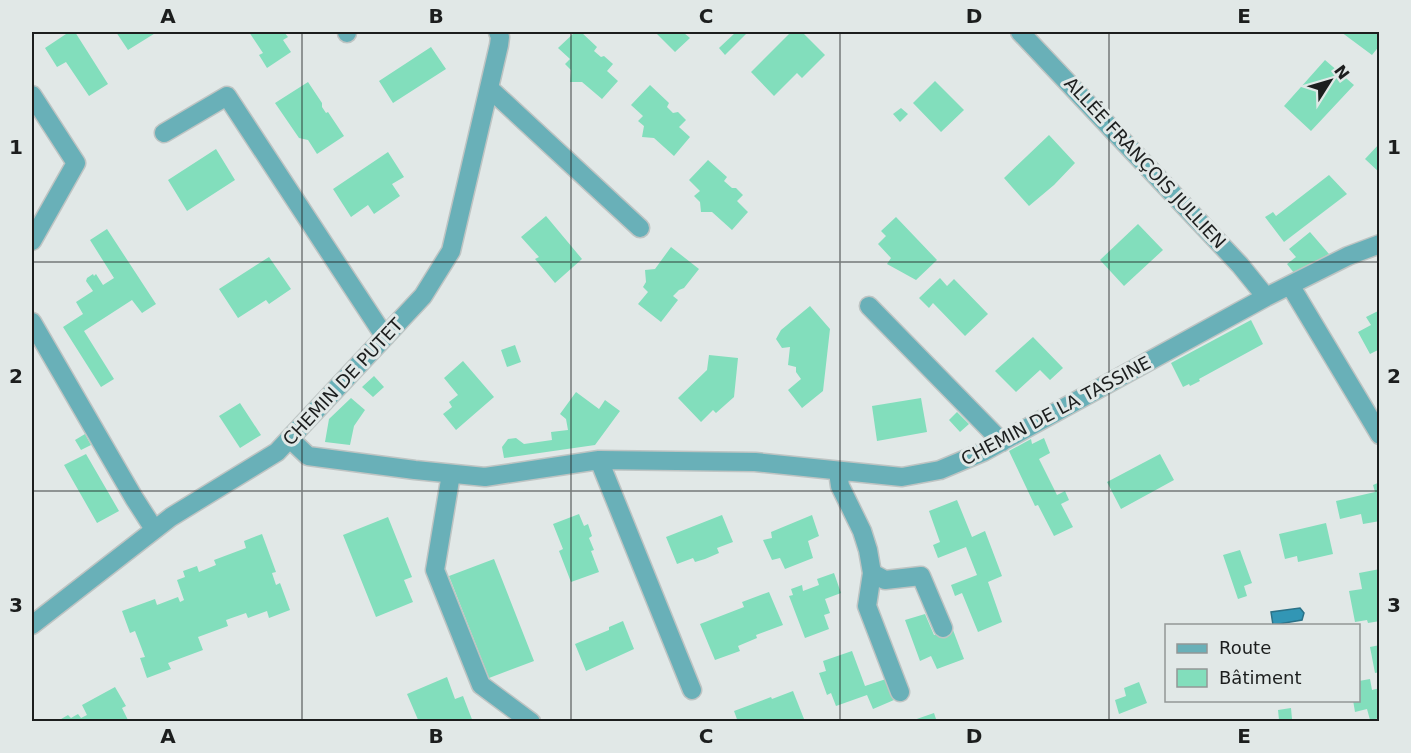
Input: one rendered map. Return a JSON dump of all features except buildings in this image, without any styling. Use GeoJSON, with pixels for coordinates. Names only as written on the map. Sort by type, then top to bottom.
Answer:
{"type":"FeatureCollection","features":[{"type":"Feature","properties":{"kind":"street","name":"ALLÉE FRANÇOIS JULLIEN"},"geometry":{"type":"LineString","coordinates":[[1020,32],[1240,265],[1266,297]]}},
{"type":"Feature","properties":{"kind":"street","name":"CHEMIN DE PUTET"},"geometry":{"type":"LineString","coordinates":[[32,625],[154,529],[277,452],[423,296],[452,251],[502,33]]}},
{"type":"Feature","properties":{"kind":"street"},"geometry":{"type":"LineString","coordinates":[[489,88],[640,228]]}},
{"type":"Feature","properties":{"kind":"street"},"geometry":{"type":"LineString","coordinates":[[32,95],[76,163],[32,241]]}},
{"type":"Feature","properties":{"kind":"street"},"geometry":{"type":"LineString","coordinates":[[164,133],[227,96],[385,337]]}},
{"type":"Feature","properties":{"kind":"street","name":"CHEMIN DE LA TASSINE"},"geometry":{"type":"LineString","coordinates":[[290,439],[308,456],[485,477],[599,460],[755,462],[886,477],[919,475],[955,464],[1002,442],[1266,297],[1348,256],[1380,244]]}},
{"type":"Feature","properties":{"kind":"street"},"geometry":{"type":"LineString","coordinates":[[1290,285],[1380,435]]}},
{"type":"Feature","properties":{"kind":"street"},"geometry":{"type":"LineString","coordinates":[[869,306],[1002,442]]}},
{"type":"Feature","properties":{"kind":"street"},"geometry":{"type":"LineString","coordinates":[[32,322],[154,529]]}},
{"type":"Feature","properties":{"kind":"street"},"geometry":{"type":"LineString","coordinates":[[599,460],[692,690]]}},
{"type":"Feature","properties":{"kind":"street"},"geometry":{"type":"LineString","coordinates":[[838,472],[840,486],[862,531],[872,573],[867,606],[900,692]]}},
{"type":"Feature","properties":{"kind":"street"},"geometry":{"type":"LineString","coordinates":[[451,474],[435,570],[481,685],[531,722]]}},
{"type":"Feature","properties":{"kind":"street"},"geometry":{"type":"LineString","coordinates":[[872,573],[885,580],[921,576],[943,628]]}},
{"type":"Feature","properties":{"kind":"water"},"geometry":{"type":"Polygon","coordinates":[[[1300,608],[1304,613],[1302,620],[1273,624],[1271,612],[1300,608]]]}}]}
